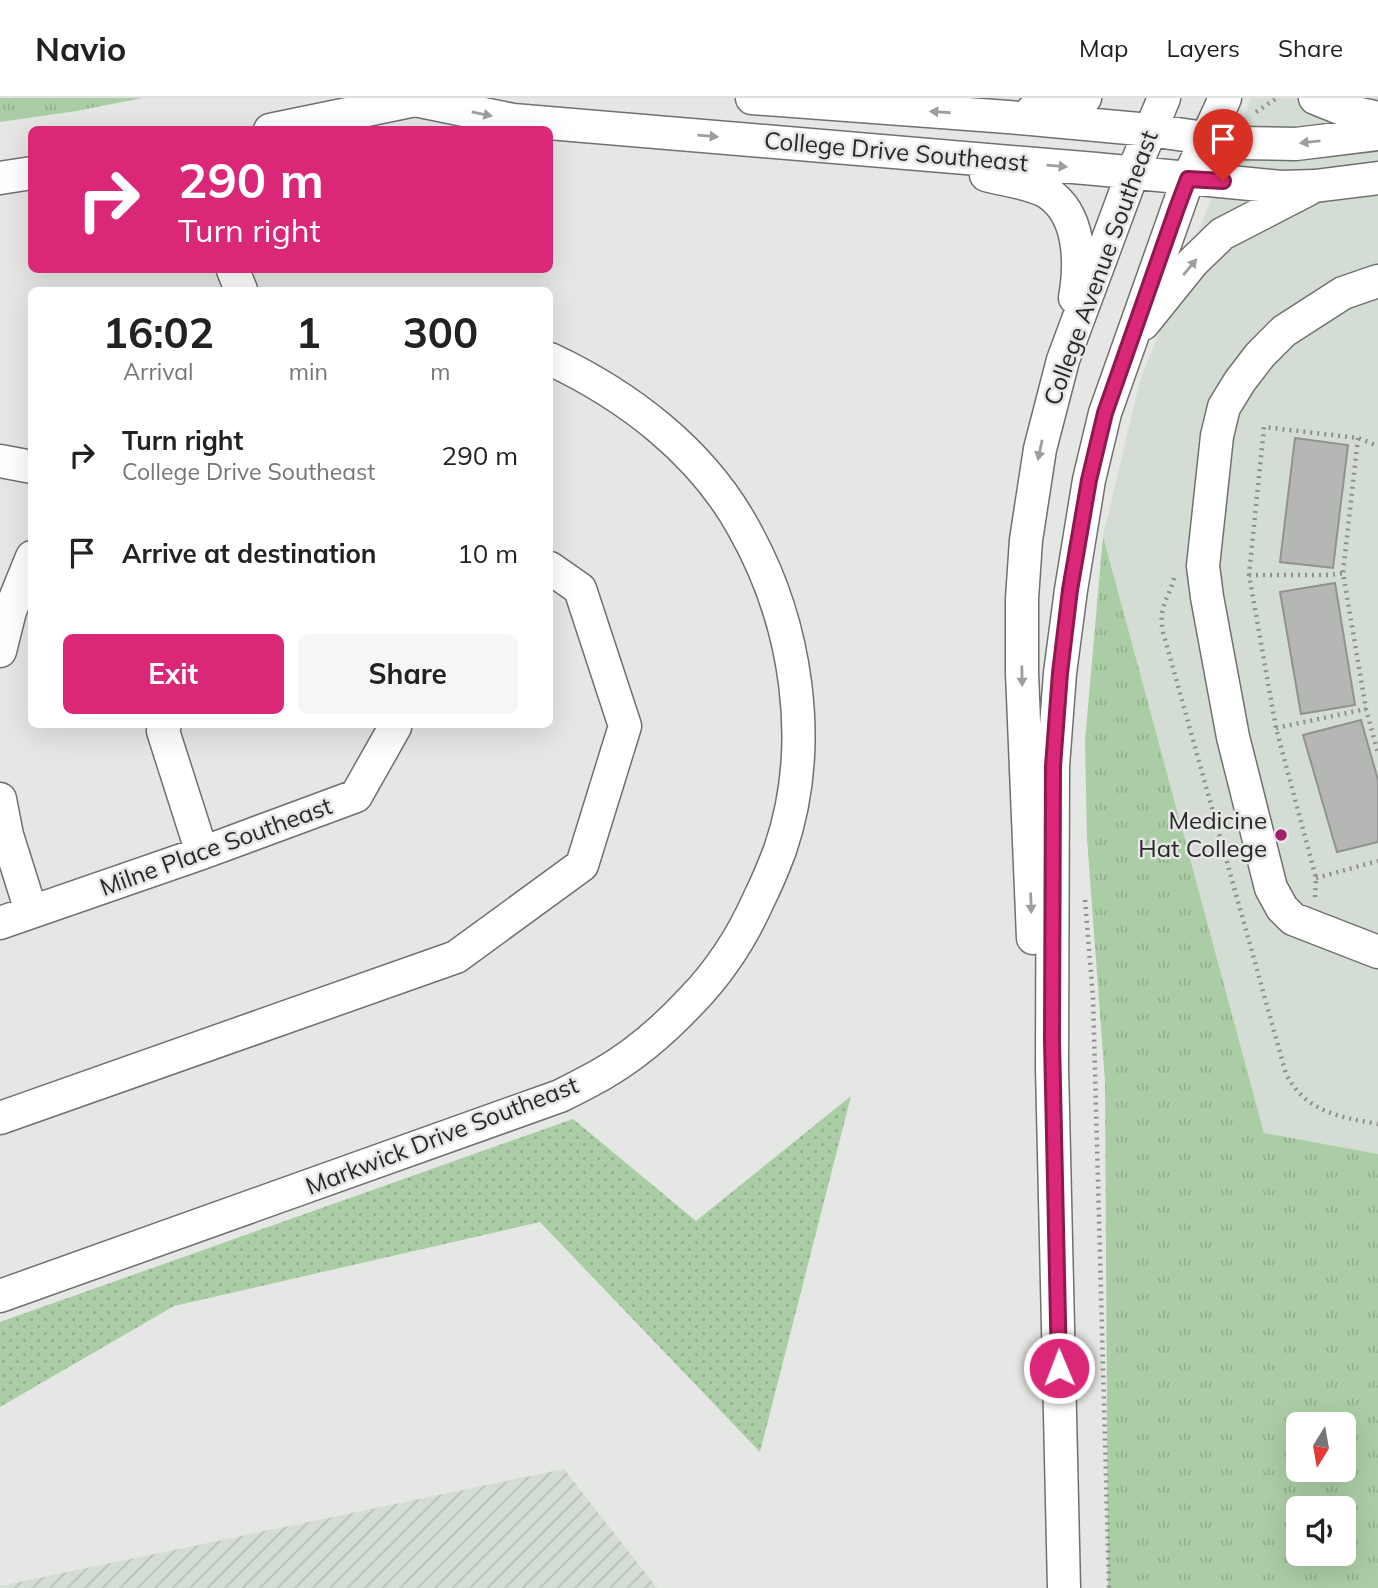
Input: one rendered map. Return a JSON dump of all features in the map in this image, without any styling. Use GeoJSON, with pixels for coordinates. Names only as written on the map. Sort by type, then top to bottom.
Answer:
{"type":"FeatureCollection","features":[{"type":"Feature","properties":{"kind":"street","name":"College Drive Southeast"},"geometry":{"type":"LineString","coordinates":[[289,126],[415,99],[450,98]]}},
{"type":"Feature","properties":{"kind":"street","name":"College Drive Southeast"},"geometry":{"type":"LineString","coordinates":[[752,98],[1150,130],[1239,143],[1296,144],[1378,134]]}},
{"type":"Feature","properties":{"kind":"street"},"geometry":{"type":"LineString","coordinates":[[1008,117],[1085,98]]}},
{"type":"Feature","properties":{"kind":"street","name":"College Avenue Southeast"},"geometry":{"type":"LineString","coordinates":[[1052,1067],[1034,970],[1022,673],[1022,599],[1026,540],[1040,449],[1063,360],[1133,172],[1164,98]]}},
{"type":"Feature","properties":{"kind":"street","name":"College Avenue Southeast"},"geometry":{"type":"LineString","coordinates":[[1064,1588],[1052,1067],[1053,766],[1060,673],[1070,590],[1089,480],[1105,413],[1188,179],[1225,98]]}},
{"type":"Feature","properties":{"kind":"street"},"geometry":{"type":"LineString","coordinates":[[1315,98],[1348,111],[1378,118]]}},
{"type":"Feature","properties":{"kind":"street","name":"College Drive Southeast"},"geometry":{"type":"LineString","coordinates":[[415,99],[513,120],[1282,187],[1378,178]]}},
{"type":"Feature","properties":{"kind":"street"},"geometry":{"type":"LineString","coordinates":[[819,145],[983,174],[1048,193],[1062,205],[1076,239],[1079,260],[1077,287],[1063,360]]}},
{"type":"Feature","properties":{"kind":"street"},"geometry":{"type":"LineString","coordinates":[[0,178],[28,174]]}},
{"type":"Feature","properties":{"kind":"street"},"geometry":{"type":"LineString","coordinates":[[1130,338],[1193,262],[1223,234],[1315,186]]}},
{"type":"Feature","properties":{"kind":"street"},"geometry":{"type":"LineString","coordinates":[[1378,281],[1343,293],[1284,331],[1260,355],[1224,407],[1217,436],[1203,566],[1233,737],[1271,888],[1282,908],[1293,919],[1378,952]]}},
{"type":"Feature","properties":{"kind":"street","name":"Markwick Drive Southeast"},"geometry":{"type":"LineString","coordinates":[[0,1296],[560,1096],[604,1073],[640,1048],[669,1023],[694,998],[738,939],[759,900],[780,848],[794,791],[798,725],[792,667],[780,611],[771,584],[743,526],[705,473],[677,444],[628,403],[585,376],[553,360]]}},
{"type":"Feature","properties":{"kind":"street"},"geometry":{"type":"LineString","coordinates":[[0,461],[28,466]]}},
{"type":"Feature","properties":{"kind":"street"},"geometry":{"type":"LineString","coordinates":[[0,652],[10,611],[28,567]]}},
{"type":"Feature","properties":{"kind":"street"},"geometry":{"type":"LineString","coordinates":[[0,1118],[456,957],[582,865],[625,726],[580,589],[553,570]]}},
{"type":"Feature","properties":{"kind":"street"},"geometry":{"type":"LineString","coordinates":[[164,728],[202,853]]}},
{"type":"Feature","properties":{"kind":"street","name":"Milne Place Southeast"},"geometry":{"type":"LineString","coordinates":[[0,923],[356,796],[394,728]]}},
{"type":"Feature","properties":{"kind":"street"},"geometry":{"type":"LineString","coordinates":[[0,799],[7,835],[30,912]]}},
{"type":"Feature","properties":{"kind":"path"},"geometry":{"type":"LineString","coordinates":[[1239,143],[1247,120],[1277,98]]}},
{"type":"Feature","properties":{"kind":"path"},"geometry":{"type":"LineString","coordinates":[[1315,903],[1316,878],[1276,728],[1249,575],[1264,427],[1358,438],[1378,446]]}},
{"type":"Feature","properties":{"kind":"path"},"geometry":{"type":"LineString","coordinates":[[1358,438],[1343,573],[1366,709],[1378,753]]}},
{"type":"Feature","properties":{"kind":"path"},"geometry":{"type":"LineString","coordinates":[[1249,575],[1343,573]]}},
{"type":"Feature","properties":{"kind":"path"},"geometry":{"type":"LineString","coordinates":[[1276,728],[1366,709]]}},
{"type":"Feature","properties":{"kind":"path"},"geometry":{"type":"LineString","coordinates":[[1316,878],[1378,861]]}},
{"type":"Feature","properties":{"kind":"path"},"geometry":{"type":"LineString","coordinates":[[1085,900],[1093,997],[1109,1588]]}},
{"type":"Feature","properties":{"kind":"shaded area","name":"Medicine Hat College"},"geometry":{"type":"Polygon","coordinates":[[[1251,98],[1378,98],[1378,1154],[1264,1133],[1103,536],[1140,381],[1251,98]]]}},
{"type":"Feature","properties":{"kind":"shaded area"},"geometry":{"type":"Polygon","coordinates":[[[564,1469],[657,1588],[0,1588],[0,1586],[564,1469]]]}},
{"type":"Feature","properties":{"kind":"green space"},"geometry":{"type":"Polygon","coordinates":[[[0,98],[143,98],[0,122],[0,98]]]}},
{"type":"Feature","properties":{"kind":"green space"},"geometry":{"type":"Polygon","coordinates":[[[1103,536],[1264,1133],[1378,1154],[1378,1588],[1108,1588],[1105,1081],[1087,839],[1085,741],[1103,536]]]}},
{"type":"Feature","properties":{"kind":"green space"},"geometry":{"type":"Polygon","coordinates":[[[851,1096],[760,1452],[540,1222],[174,1306],[0,1407],[0,1322],[573,1119],[696,1221],[851,1096]]]}},
{"type":"Feature","properties":{"kind":"building"},"geometry":{"type":"Polygon","coordinates":[[[1295,438],[1348,445],[1333,568],[1280,562],[1295,438]]]}},
{"type":"Feature","properties":{"kind":"building"},"geometry":{"type":"Polygon","coordinates":[[[1335,583],[1355,705],[1301,714],[1280,592],[1335,583]]]}},
{"type":"Feature","properties":{"kind":"building"},"geometry":{"type":"Polygon","coordinates":[[[1361,720],[1378,780],[1378,842],[1337,852],[1303,735],[1361,720]]]}},
{"type":"Feature","properties":{"kind":"place","name":"Medicine Hat College"},"geometry":{"type":"Point","coordinates":[1281,835]}},
{"type":"Feature","properties":{"kind":"route"},"geometry":{"type":"LineString","coordinates":[[1059,1368],[1052,1067],[1053,766],[1070,590],[1089,480],[1105,413],[1177,208],[1188,179],[1223,181]]}}]}
